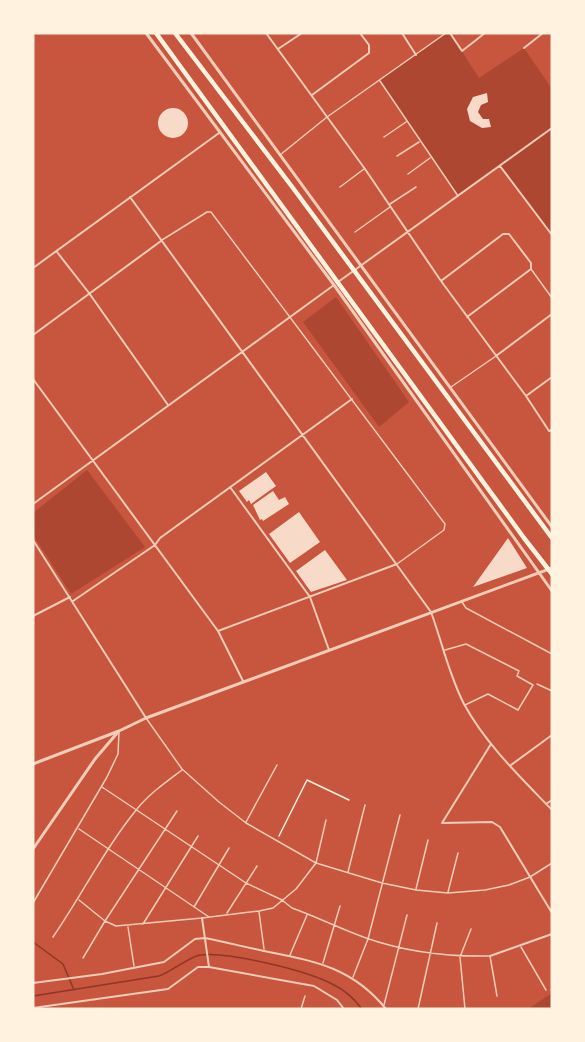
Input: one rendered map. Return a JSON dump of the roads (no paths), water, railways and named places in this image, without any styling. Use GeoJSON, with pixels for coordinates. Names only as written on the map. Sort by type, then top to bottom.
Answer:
{"type":"FeatureCollection","features":[{"type":"Feature","properties":{"kind":"highway"},"geometry":{"type":"LineString","coordinates":[[156,33],[552,574]]}},
{"type":"Feature","properties":{"kind":"highway"},"geometry":{"type":"LineString","coordinates":[[175,33],[293,188],[552,538]]}},
{"type":"Feature","properties":{"kind":"street"},"geometry":{"type":"LineString","coordinates":[[146,33],[334,285],[552,591]]}},
{"type":"Feature","properties":{"kind":"street"},"geometry":{"type":"LineString","coordinates":[[191,33],[552,527]]}},
{"type":"Feature","properties":{"kind":"street"},"geometry":{"type":"LineString","coordinates":[[266,33],[365,169],[441,281],[526,396],[552,436]]}},
{"type":"Feature","properties":{"kind":"street"},"geometry":{"type":"LineString","coordinates":[[278,49],[302,33]]}},
{"type":"Feature","properties":{"kind":"street"},"geometry":{"type":"LineString","coordinates":[[312,95],[369,53],[369,45],[360,33]]}},
{"type":"Feature","properties":{"kind":"street"},"geometry":{"type":"LineString","coordinates":[[402,33],[416,55]]}},
{"type":"Feature","properties":{"kind":"street"},"geometry":{"type":"LineString","coordinates":[[448,33],[462,51],[485,33]]}},
{"type":"Feature","properties":{"kind":"street"},"geometry":{"type":"LineString","coordinates":[[524,48],[543,33]]}},
{"type":"Feature","properties":{"kind":"street"},"geometry":{"type":"LineString","coordinates":[[33,504],[552,128]]}},
{"type":"Feature","properties":{"kind":"street"},"geometry":{"type":"LineString","coordinates":[[33,268],[219,133]]}},
{"type":"Feature","properties":{"kind":"street"},"geometry":{"type":"LineString","coordinates":[[499,166],[552,235]]}},
{"type":"Feature","properties":{"kind":"street"},"geometry":{"type":"LineString","coordinates":[[130,197],[431,612],[455,684],[465,705],[490,744],[552,810]]}},
{"type":"Feature","properties":{"kind":"street"},"geometry":{"type":"LineString","coordinates":[[441,281],[503,234],[509,234],[531,263],[531,268],[467,317]]}},
{"type":"Feature","properties":{"kind":"street"},"geometry":{"type":"LineString","coordinates":[[33,335],[161,241]]}},
{"type":"Feature","properties":{"kind":"street"},"geometry":{"type":"LineString","coordinates":[[56,251],[89,293],[168,405]]}},
{"type":"Feature","properties":{"kind":"street"},"geometry":{"type":"LineString","coordinates":[[496,356],[552,314]]}},
{"type":"Feature","properties":{"kind":"street"},"geometry":{"type":"LineString","coordinates":[[526,396],[552,376]]}},
{"type":"Feature","properties":{"kind":"street"},"geometry":{"type":"LineString","coordinates":[[33,379],[218,631],[244,682]]}},
{"type":"Feature","properties":{"kind":"street"},"geometry":{"type":"LineString","coordinates":[[73,601],[155,545],[160,538],[352,399]]}},
{"type":"Feature","properties":{"kind":"street"},"geometry":{"type":"LineString","coordinates":[[230,487],[310,597],[329,650]]}},
{"type":"Feature","properties":{"kind":"street"},"geometry":{"type":"LineString","coordinates":[[33,540],[146,718]]}},
{"type":"Feature","properties":{"kind":"street"},"geometry":{"type":"LineString","coordinates":[[218,631],[397,564]]}},
{"type":"Feature","properties":{"kind":"street"},"geometry":{"type":"LineString","coordinates":[[33,764],[119,731],[146,718],[552,568]]}},
{"type":"Feature","properties":{"kind":"street"},"geometry":{"type":"LineString","coordinates":[[33,616],[70,597]]}},
{"type":"Feature","properties":{"kind":"street"},"geometry":{"type":"LineString","coordinates":[[33,849],[94,759],[119,731]]}},
{"type":"Feature","properties":{"kind":"street"},"geometry":{"type":"LineString","coordinates":[[511,765],[552,735]]}},
{"type":"Feature","properties":{"kind":"street"},"geometry":{"type":"LineString","coordinates":[[490,744],[442,823],[492,822],[500,827],[552,914]]}},
{"type":"Feature","properties":{"kind":"street"},"geometry":{"type":"LineString","coordinates":[[546,804],[552,800]]}},
{"type":"Feature","properties":{"kind":"street"},"geometry":{"type":"LineString","coordinates":[[202,918],[209,966]]}},
{"type":"Feature","properties":{"kind":"street"},"geometry":{"type":"LineString","coordinates":[[490,956],[552,934]]}},
{"type":"Feature","properties":{"kind":"street"},"geometry":{"type":"LineString","coordinates":[[33,983],[78,978],[164,962],[195,939],[206,938],[323,963],[352,978],[375,996],[385,1008]]}},
{"type":"Feature","properties":{"kind":"street"},"geometry":{"type":"LineString","coordinates":[[33,1008],[168,989],[198,967],[209,966],[314,986],[337,1000],[344,1009]]}},
{"type":"Feature","properties":{"kind":"lane"},"geometry":{"type":"LineString","coordinates":[[280,154],[327,117],[448,33]]}},
{"type":"Feature","properties":{"kind":"lane"},"geometry":{"type":"LineString","coordinates":[[379,81],[458,196]]}},
{"type":"Feature","properties":{"kind":"lane"},"geometry":{"type":"LineString","coordinates":[[384,137],[406,121]]}},
{"type":"Feature","properties":{"kind":"lane"},"geometry":{"type":"LineString","coordinates":[[397,156],[420,141]]}},
{"type":"Feature","properties":{"kind":"lane"},"geometry":{"type":"LineString","coordinates":[[408,174],[431,157]]}},
{"type":"Feature","properties":{"kind":"lane"},"geometry":{"type":"LineString","coordinates":[[340,187],[365,169]]}},
{"type":"Feature","properties":{"kind":"lane"},"geometry":{"type":"LineString","coordinates":[[355,232],[416,187]]}},
{"type":"Feature","properties":{"kind":"lane"},"geometry":{"type":"LineString","coordinates":[[161,241],[207,212],[212,212],[445,524],[444,530],[397,564]]}},
{"type":"Feature","properties":{"kind":"lane"},"geometry":{"type":"LineString","coordinates":[[531,268],[552,298]]}},
{"type":"Feature","properties":{"kind":"lane"},"geometry":{"type":"LineString","coordinates":[[451,387],[496,356]]}},
{"type":"Feature","properties":{"kind":"lane"},"geometry":{"type":"LineString","coordinates":[[462,602],[466,608],[552,654]]}},
{"type":"Feature","properties":{"kind":"lane"},"geometry":{"type":"LineString","coordinates":[[445,651],[466,644],[519,671],[517,676],[533,685],[518,710],[488,694],[465,705]]}},
{"type":"Feature","properties":{"kind":"lane"},"geometry":{"type":"LineString","coordinates":[[537,684],[552,691]]}},
{"type":"Feature","properties":{"kind":"lane"},"geometry":{"type":"LineString","coordinates":[[146,718],[183,769],[246,823],[316,863],[416,890],[448,893],[485,890],[509,885],[530,877],[552,863]]}},
{"type":"Feature","properties":{"kind":"lane"},"geometry":{"type":"LineString","coordinates":[[33,903],[102,787],[118,754],[119,731]]}},
{"type":"Feature","properties":{"kind":"lane"},"geometry":{"type":"LineString","coordinates":[[246,823],[278,765]]}},
{"type":"Feature","properties":{"kind":"lane"},"geometry":{"type":"LineString","coordinates":[[53,937],[136,810],[150,795],[183,769]]}},
{"type":"Feature","properties":{"kind":"lane"},"geometry":{"type":"LineString","coordinates":[[102,787],[246,883],[282,900],[292,909],[368,939],[398,947],[430,954],[460,957],[490,956],[497,996]]}},
{"type":"Feature","properties":{"kind":"lane"},"geometry":{"type":"LineString","coordinates":[[347,873],[365,805]]}},
{"type":"Feature","properties":{"kind":"lane"},"geometry":{"type":"LineString","coordinates":[[83,958],[177,811]]}},
{"type":"Feature","properties":{"kind":"lane"},"geometry":{"type":"LineString","coordinates":[[352,978],[368,939],[400,815]]}},
{"type":"Feature","properties":{"kind":"lane"},"geometry":{"type":"LineString","coordinates":[[79,900],[105,921],[116,926],[202,918],[273,908],[296,890],[316,863],[327,820]]}},
{"type":"Feature","properties":{"kind":"lane"},"geometry":{"type":"LineString","coordinates":[[78,829],[209,917]]}},
{"type":"Feature","properties":{"kind":"lane"},"geometry":{"type":"LineString","coordinates":[[142,924],[198,836]]}},
{"type":"Feature","properties":{"kind":"lane"},"geometry":{"type":"LineString","coordinates":[[416,890],[428,840]]}},
{"type":"Feature","properties":{"kind":"lane"},"geometry":{"type":"LineString","coordinates":[[194,907],[229,848]]}},
{"type":"Feature","properties":{"kind":"lane"},"geometry":{"type":"LineString","coordinates":[[448,893],[458,853]]}},
{"type":"Feature","properties":{"kind":"lane"},"geometry":{"type":"LineString","coordinates":[[225,915],[257,866]]}},
{"type":"Feature","properties":{"kind":"lane"},"geometry":{"type":"LineString","coordinates":[[323,963],[340,906]]}},
{"type":"Feature","properties":{"kind":"lane"},"geometry":{"type":"LineString","coordinates":[[259,911],[264,951]]}},
{"type":"Feature","properties":{"kind":"lane"},"geometry":{"type":"LineString","coordinates":[[290,956],[307,914]]}},
{"type":"Feature","properties":{"kind":"lane"},"geometry":{"type":"LineString","coordinates":[[385,1008],[406,915]]}},
{"type":"Feature","properties":{"kind":"lane"},"geometry":{"type":"LineString","coordinates":[[418,1009],[436,923]]}},
{"type":"Feature","properties":{"kind":"lane"},"geometry":{"type":"LineString","coordinates":[[128,926],[134,967]]}},
{"type":"Feature","properties":{"kind":"lane"},"geometry":{"type":"LineString","coordinates":[[465,1009],[460,957],[471,929]]}},
{"type":"Feature","properties":{"kind":"lane"},"geometry":{"type":"LineString","coordinates":[[521,946],[546,990]]}},
{"type":"Feature","properties":{"kind":"lane"},"geometry":{"type":"LineString","coordinates":[[301,1009],[305,996]]}},
{"type":"Feature","properties":{"kind":"waterway"},"geometry":{"type":"LineString","coordinates":[[33,942],[63,964],[74,990]]}},
{"type":"Feature","properties":{"kind":"waterway"},"geometry":{"type":"LineString","coordinates":[[33,996],[159,976],[196,956],[212,955],[268,963],[306,974],[334,985],[362,1009]]}}]}
